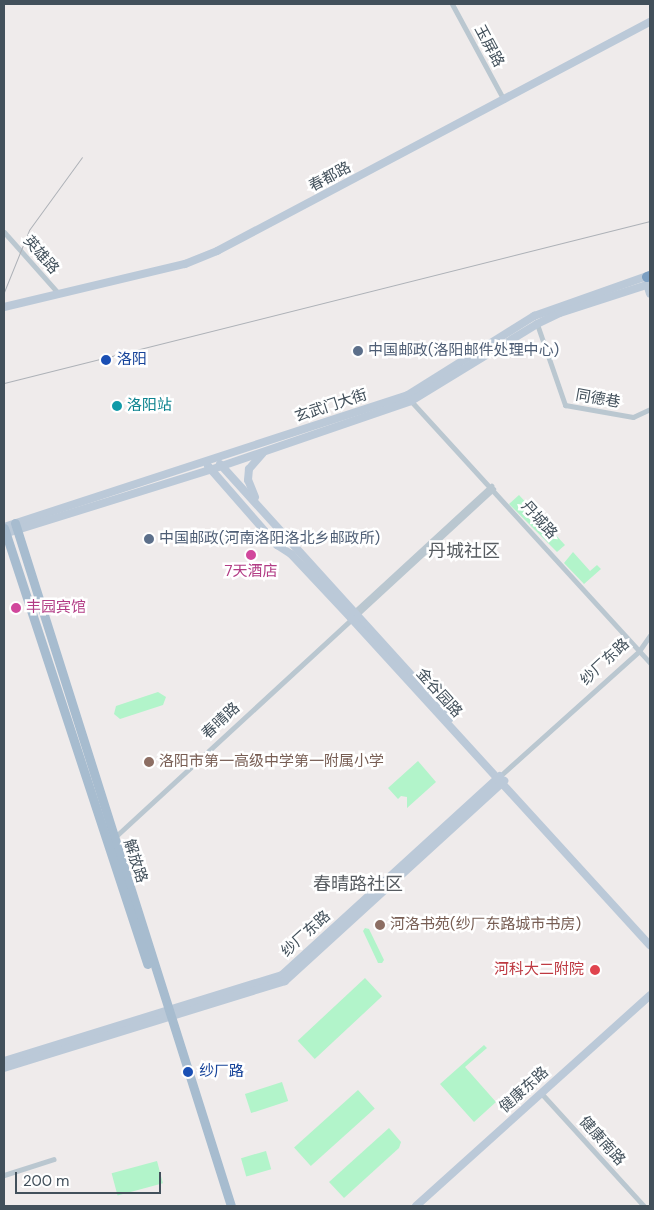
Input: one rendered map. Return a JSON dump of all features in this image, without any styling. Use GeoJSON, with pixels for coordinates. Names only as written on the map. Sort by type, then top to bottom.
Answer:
{"type":"FeatureCollection","features":[{"type":"Feature","properties":{"kind":"main road","name":"春都路"},"geometry":{"type":"LineString","coordinates":[[4,306],[185,264],[217,251],[650,21]]}},
{"type":"Feature","properties":{"kind":"main road"},"geometry":{"type":"LineString","coordinates":[[649,280],[650,294]]}},
{"type":"Feature","properties":{"kind":"main road","name":"玄武门大街"},"geometry":{"type":"LineString","coordinates":[[16,527],[210,470],[409,398],[537,324],[649,280]]}},
{"type":"Feature","properties":{"kind":"main road","name":"玄武门大街"},"geometry":{"type":"LineString","coordinates":[[4,531],[217,458],[409,398],[534,316],[649,280]]}},
{"type":"Feature","properties":{"kind":"main road"},"geometry":{"type":"LineString","coordinates":[[268,514],[251,492],[248,480],[249,469],[256,457],[271,448]]}},
{"type":"Feature","properties":{"kind":"main road","name":"金谷园路"},"geometry":{"type":"LineString","coordinates":[[217,458],[221,466],[268,514],[354,614],[650,945]]}},
{"type":"Feature","properties":{"kind":"main road","name":"金谷园路"},"geometry":{"type":"LineString","coordinates":[[206,462],[210,470],[277,545],[290,554],[354,614]]}},
{"type":"Feature","properties":{"kind":"main road","name":"解放路"},"geometry":{"type":"LineString","coordinates":[[16,527],[110,840]]}},
{"type":"Feature","properties":{"kind":"main road","name":"解放路"},"geometry":{"type":"LineString","coordinates":[[4,531],[110,840],[227,1206]]}},
{"type":"Feature","properties":{"kind":"main road","name":"金谷园路"},"geometry":{"type":"LineString","coordinates":[[502,779],[650,940]]}},
{"type":"Feature","properties":{"kind":"main road","name":"纱厂东路"},"geometry":{"type":"LineString","coordinates":[[4,1068],[282,975],[502,779]]}},
{"type":"Feature","properties":{"kind":"main road","name":"健康东路"},"geometry":{"type":"LineString","coordinates":[[416,1206],[650,995]]}},
{"type":"Feature","properties":{"kind":"main road","name":"解放路"},"geometry":{"type":"LineString","coordinates":[[166,1013],[231,1206]]}},
{"type":"Feature","properties":{"kind":"main road","name":"纱厂东路"},"geometry":{"type":"LineString","coordinates":[[4,1061],[166,1013]]}},
{"type":"Feature","properties":{"kind":"street","name":"玉屏路"},"geometry":{"type":"LineString","coordinates":[[452,4],[503,99]]}},
{"type":"Feature","properties":{"kind":"street","name":"英雄路"},"geometry":{"type":"LineString","coordinates":[[4,232],[58,293]]}},
{"type":"Feature","properties":{"kind":"street","name":"同德巷"},"geometry":{"type":"LineString","coordinates":[[537,324],[565,405],[634,418],[650,409]]}},
{"type":"Feature","properties":{"kind":"street","name":"丹城路"},"geometry":{"type":"LineString","coordinates":[[409,398],[650,663]]}},
{"type":"Feature","properties":{"kind":"street","name":"春晴路"},"geometry":{"type":"LineString","coordinates":[[110,840],[492,488]]}},
{"type":"Feature","properties":{"kind":"street","name":"纱厂东路"},"geometry":{"type":"LineString","coordinates":[[502,779],[639,651],[650,635]]}},
{"type":"Feature","properties":{"kind":"street","name":"健康南路"},"geometry":{"type":"LineString","coordinates":[[541,1093],[644,1206]]}},
{"type":"Feature","properties":{"kind":"street"},"geometry":{"type":"LineString","coordinates":[[4,1175],[54,1159]]}},
{"type":"Feature","properties":{"kind":"green space"},"geometry":{"type":"Polygon","coordinates":[[[519,495],[565,545],[557,552],[509,504],[519,495]]]}},
{"type":"Feature","properties":{"kind":"green space"},"geometry":{"type":"Polygon","coordinates":[[[573,552],[590,571],[597,565],[601,569],[584,584],[564,563],[573,552]]]}},
{"type":"Feature","properties":{"kind":"green space"},"geometry":{"type":"Polygon","coordinates":[[[158,692],[166,697],[163,705],[120,719],[114,714],[116,706],[158,692]]]}},
{"type":"Feature","properties":{"kind":"green space"},"geometry":{"type":"Polygon","coordinates":[[[418,761],[436,782],[407,808],[407,797],[401,796],[398,799],[388,788],[418,761]]]}},
{"type":"Feature","properties":{"kind":"green space"},"geometry":{"type":"Polygon","coordinates":[[[365,928],[369,929],[384,960],[382,963],[378,963],[363,931],[365,928]]]}},
{"type":"Feature","properties":{"kind":"green space"},"geometry":{"type":"Polygon","coordinates":[[[365,978],[382,996],[315,1059],[298,1041],[365,978]]]}},
{"type":"Feature","properties":{"kind":"green space"},"geometry":{"type":"Polygon","coordinates":[[[484,1045],[487,1048],[465,1067],[496,1102],[474,1122],[440,1084],[484,1045]]]}},
{"type":"Feature","properties":{"kind":"green space"},"geometry":{"type":"Polygon","coordinates":[[[282,1082],[288,1101],[251,1113],[245,1094],[282,1082]]]}},
{"type":"Feature","properties":{"kind":"green space"},"geometry":{"type":"Polygon","coordinates":[[[358,1090],[375,1109],[311,1166],[294,1148],[358,1090]]]}},
{"type":"Feature","properties":{"kind":"green space"},"geometry":{"type":"Polygon","coordinates":[[[389,1128],[401,1142],[399,1148],[344,1198],[329,1182],[389,1128]]]}},
{"type":"Feature","properties":{"kind":"green space"},"geometry":{"type":"Polygon","coordinates":[[[266,1151],[271,1169],[246,1176],[241,1158],[266,1151]]]}},
{"type":"Feature","properties":{"kind":"green space"},"geometry":{"type":"Polygon","coordinates":[[[157,1161],[163,1183],[118,1195],[112,1173],[157,1161]]]}},
{"type":"Feature","properties":{"kind":"railway"},"geometry":{"type":"LineString","coordinates":[[4,292],[29,230],[82,157]]}},
{"type":"Feature","properties":{"kind":"railway"},"geometry":{"type":"LineString","coordinates":[[4,383],[650,221]]}},
{"type":"Feature","properties":{"kind":"place","name":"中国邮政(洛阳邮件处理中心)"},"geometry":{"type":"Point","coordinates":[358,351]}},
{"type":"Feature","properties":{"kind":"place","name":"洛阳"},"geometry":{"type":"Point","coordinates":[106,360]}},
{"type":"Feature","properties":{"kind":"place","name":"洛阳站"},"geometry":{"type":"Point","coordinates":[117,406]}},
{"type":"Feature","properties":{"kind":"place","name":"中国邮政(河南洛阳洛北乡邮政所)"},"geometry":{"type":"Point","coordinates":[149,539]}},
{"type":"Feature","properties":{"kind":"place","name":"7天酒店"},"geometry":{"type":"Point","coordinates":[251,555]}},
{"type":"Feature","properties":{"kind":"place","name":"丰园宾馆"},"geometry":{"type":"Point","coordinates":[16,608]}},
{"type":"Feature","properties":{"kind":"place","name":"洛阳市第一高级中学第一附属小学"},"geometry":{"type":"Point","coordinates":[149,762]}},
{"type":"Feature","properties":{"kind":"place","name":"河洛书苑(纱厂东路城市书房)"},"geometry":{"type":"Point","coordinates":[380,925]}},
{"type":"Feature","properties":{"kind":"place","name":"河科大二附院"},"geometry":{"type":"Point","coordinates":[595,970]}},
{"type":"Feature","properties":{"kind":"place","name":"纱厂路"},"geometry":{"type":"Point","coordinates":[188,1072]}},
{"type":"Feature","properties":{"kind":"district","name":"丹城社区"},"geometry":{"type":"Point","coordinates":[464,551]}},
{"type":"Feature","properties":{"kind":"district","name":"春晴路社区"},"geometry":{"type":"Point","coordinates":[358,884]}}]}
